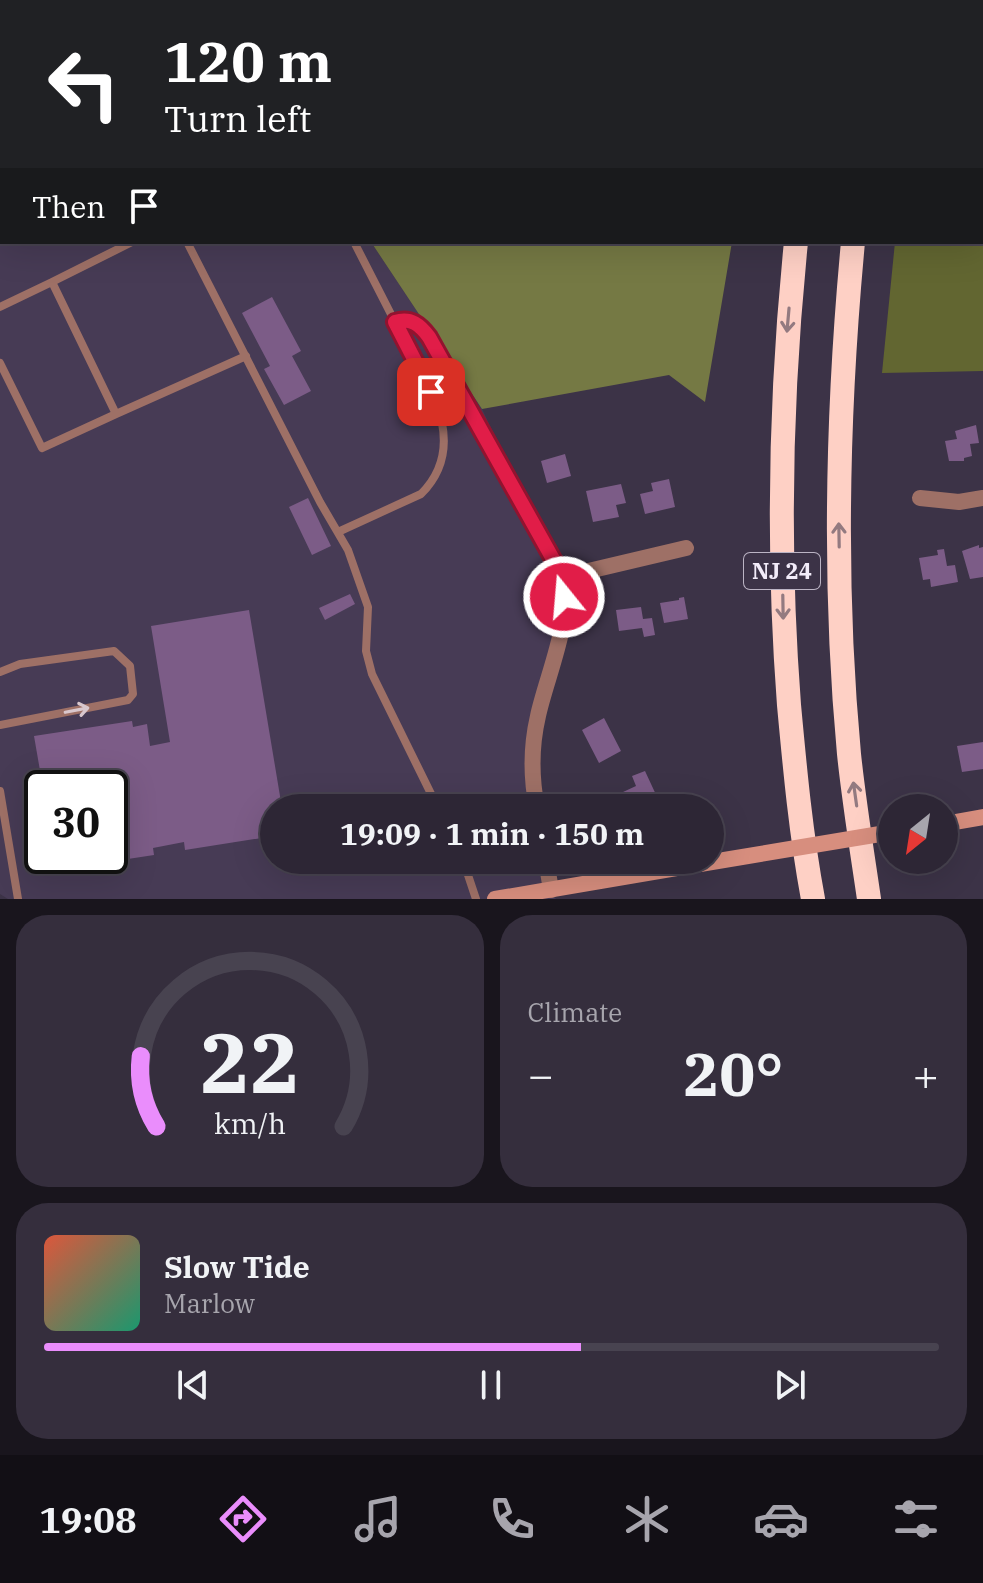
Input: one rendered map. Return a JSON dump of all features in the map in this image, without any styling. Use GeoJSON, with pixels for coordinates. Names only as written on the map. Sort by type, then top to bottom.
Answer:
{"type":"FeatureCollection","features":[{"type":"Feature","properties":{"kind":"highway","name":"NJ 24"},"geometry":{"type":"LineString","coordinates":[[796,244],[787,330],[780,479],[783,620],[794,760],[813,899]]}},
{"type":"Feature","properties":{"kind":"highway","name":"NJ 24"},"geometry":{"type":"LineString","coordinates":[[853,244],[844,342],[839,486],[840,626],[849,756],[869,899]]}},
{"type":"Feature","properties":{"kind":"main road"},"geometry":{"type":"LineString","coordinates":[[958,822],[983,817]]}},
{"type":"Feature","properties":{"kind":"main road"},"geometry":{"type":"LineString","coordinates":[[495,899],[878,834]]}},
{"type":"Feature","properties":{"kind":"street"},"geometry":{"type":"LineString","coordinates":[[920,498],[959,502],[983,498]]}},
{"type":"Feature","properties":{"kind":"street"},"geometry":{"type":"LineString","coordinates":[[563,577],[686,548]]}},
{"type":"Feature","properties":{"kind":"street"},"geometry":{"type":"LineString","coordinates":[[536,794],[533,747],[537,717],[560,638],[564,597],[563,577],[554,561]]}},
{"type":"Feature","properties":{"kind":"street"},"geometry":{"type":"LineString","coordinates":[[548,874],[551,890]]}},
{"type":"Feature","properties":{"kind":"lane"},"geometry":{"type":"LineString","coordinates":[[0,307],[128,244]]}},
{"type":"Feature","properties":{"kind":"lane"},"geometry":{"type":"LineString","coordinates":[[188,244],[320,502],[348,550],[368,607],[366,651],[372,674],[431,794]]}},
{"type":"Feature","properties":{"kind":"lane"},"geometry":{"type":"LineString","coordinates":[[338,532],[421,494],[431,484],[442,459],[445,432],[441,413],[355,244]]}},
{"type":"Feature","properties":{"kind":"lane"},"geometry":{"type":"LineString","coordinates":[[52,282],[116,414]]}},
{"type":"Feature","properties":{"kind":"lane"},"geometry":{"type":"LineString","coordinates":[[395,322],[409,320],[417,323],[429,337],[554,561]]}},
{"type":"Feature","properties":{"kind":"lane"},"geometry":{"type":"LineString","coordinates":[[0,363],[42,448],[246,356]]}},
{"type":"Feature","properties":{"kind":"lane"},"geometry":{"type":"LineString","coordinates":[[0,672],[20,664],[114,651],[130,666],[133,694],[128,700],[0,725]]}},
{"type":"Feature","properties":{"kind":"lane"},"geometry":{"type":"LineString","coordinates":[[0,791],[18,899]]}},
{"type":"Feature","properties":{"kind":"lane"},"geometry":{"type":"LineString","coordinates":[[468,874],[476,899]]}},
{"type":"Feature","properties":{"kind":"shaded area"},"geometry":{"type":"Polygon","coordinates":[[[0,244],[372,244],[482,409],[564,580],[546,689],[536,794],[260,794],[260,874],[547,874],[550,891],[556,899],[8,899],[0,894],[0,244]]]}},
{"type":"Feature","properties":{"kind":"green space"},"geometry":{"type":"Polygon","coordinates":[[[372,244],[732,244],[705,402],[669,375],[482,409],[372,244]]]}},
{"type":"Feature","properties":{"kind":"green space"},"geometry":{"type":"Polygon","coordinates":[[[895,244],[983,244],[983,371],[882,373],[895,244]]]}},
{"type":"Feature","properties":{"kind":"building"},"geometry":{"type":"Polygon","coordinates":[[[272,297],[301,351],[292,356],[311,391],[284,405],[264,369],[270,366],[242,313],[272,297]]]}},
{"type":"Feature","properties":{"kind":"building"},"geometry":{"type":"Polygon","coordinates":[[[976,425],[979,443],[970,444],[972,456],[964,458],[964,461],[949,461],[945,441],[957,439],[955,431],[976,425]]]}},
{"type":"Feature","properties":{"kind":"building"},"geometry":{"type":"Polygon","coordinates":[[[565,454],[571,476],[547,483],[541,461],[565,454]]]}},
{"type":"Feature","properties":{"kind":"building"},"geometry":{"type":"Polygon","coordinates":[[[669,479],[675,507],[645,514],[640,494],[653,491],[651,483],[669,479]]]}},
{"type":"Feature","properties":{"kind":"building"},"geometry":{"type":"Polygon","coordinates":[[[621,484],[626,503],[616,505],[619,517],[593,522],[586,491],[621,484]]]}},
{"type":"Feature","properties":{"kind":"building"},"geometry":{"type":"Polygon","coordinates":[[[308,498],[331,546],[312,555],[289,507],[308,498]]]}},
{"type":"Feature","properties":{"kind":"building"},"geometry":{"type":"Polygon","coordinates":[[[979,545],[979,548],[983,547],[983,577],[970,579],[962,551],[979,545]]]}},
{"type":"Feature","properties":{"kind":"building"},"geometry":{"type":"Polygon","coordinates":[[[944,549],[947,566],[955,565],[958,582],[931,587],[930,579],[923,580],[919,558],[938,555],[937,550],[944,549]]]}},
{"type":"Feature","properties":{"kind":"building"},"geometry":{"type":"Polygon","coordinates":[[[350,594],[355,604],[325,620],[319,608],[350,594]]]}},
{"type":"Feature","properties":{"kind":"building"},"geometry":{"type":"Polygon","coordinates":[[[684,597],[688,619],[664,623],[660,603],[684,597]]]}},
{"type":"Feature","properties":{"kind":"building"},"geometry":{"type":"Polygon","coordinates":[[[641,607],[643,619],[652,618],[655,635],[644,637],[642,628],[619,631],[616,610],[641,607]]]}},
{"type":"Feature","properties":{"kind":"building"},"geometry":{"type":"Polygon","coordinates":[[[249,610],[280,794],[260,794],[260,838],[185,850],[184,842],[153,848],[154,855],[128,859],[128,770],[40,770],[34,736],[132,721],[133,727],[147,724],[150,746],[170,742],[151,626],[249,610]]]}},
{"type":"Feature","properties":{"kind":"building"},"geometry":{"type":"Polygon","coordinates":[[[604,718],[621,751],[599,763],[582,730],[604,718]]]}},
{"type":"Feature","properties":{"kind":"building"},"geometry":{"type":"Polygon","coordinates":[[[983,742],[983,769],[962,772],[957,746],[983,742]]]}},
{"type":"Feature","properties":{"kind":"building"},"geometry":{"type":"Polygon","coordinates":[[[645,771],[656,794],[624,794],[636,786],[632,776],[645,771]]]}},
{"type":"Feature","properties":{"kind":"route"},"geometry":{"type":"LineString","coordinates":[[431,392],[395,322],[409,320],[417,323],[429,337],[563,577],[564,597]]}}]}
